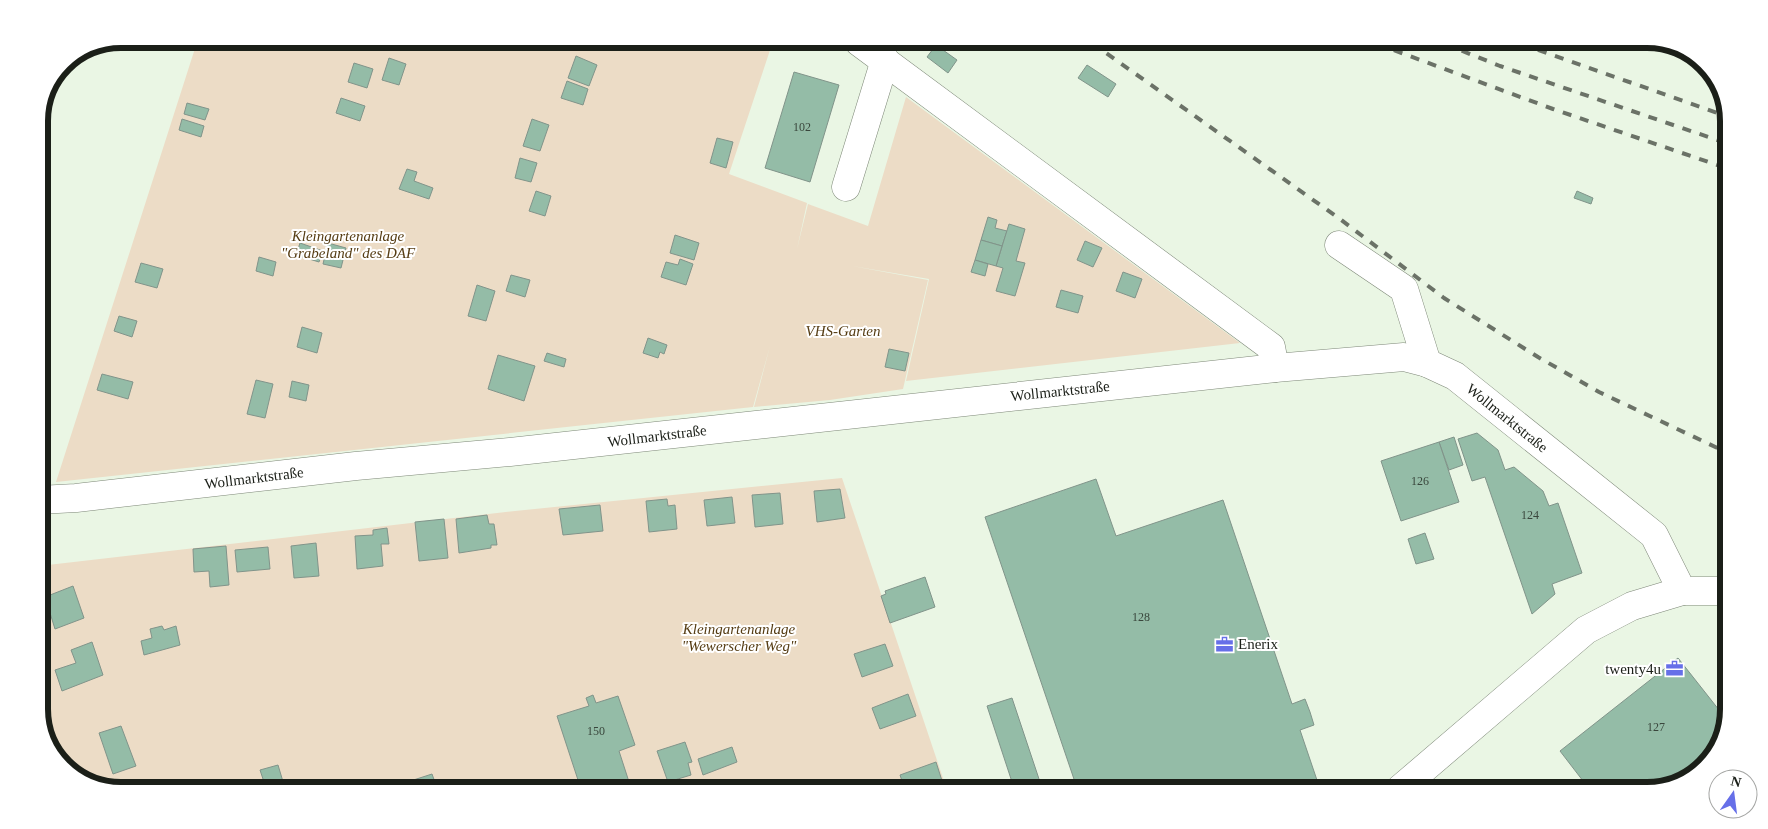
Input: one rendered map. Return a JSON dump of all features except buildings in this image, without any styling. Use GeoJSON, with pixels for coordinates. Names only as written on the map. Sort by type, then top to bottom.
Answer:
{"type":"FeatureCollection","features":[{"type":"Feature","properties":{"kind":"street"},"geometry":{"type":"LineString","coordinates":[[868,48],[1271,347],[1275,368]]}},
{"type":"Feature","properties":{"kind":"street"},"geometry":{"type":"LineString","coordinates":[[846,187],[885,60]]}},
{"type":"Feature","properties":{"kind":"street"},"geometry":{"type":"LineString","coordinates":[[1339,245],[1404,289],[1427,363]]}},
{"type":"Feature","properties":{"kind":"street","name":"Wollmarktstraße"},"geometry":{"type":"LineString","coordinates":[[48,500],[76,498],[356,466],[519,451],[1275,368],[1404,357],[1427,363],[1455,376],[1654,535],[1682,591]]}},
{"type":"Feature","properties":{"kind":"street"},"geometry":{"type":"LineString","coordinates":[[1408,782],[1586,630],[1632,606],[1682,591],[1720,591]]}},
{"type":"Feature","properties":{"kind":"green space","name":"Kleingartenanlage \"Grabeland\" des DAF"},"geometry":{"type":"Polygon","coordinates":[[[195,48],[771,48],[729,174],[807,203],[797,249],[808,204],[868,226],[906,97],[1240,343],[906,381],[929,279],[852,266],[928,280],[903,389],[830,400],[754,407],[770,346],[753,407],[56,482],[195,48]]]}},
{"type":"Feature","properties":{"kind":"green space","name":"Kleingartenanlage \"Wewerscher Weg\""},"geometry":{"type":"Polygon","coordinates":[[[842,478],[944,782],[121,782],[107,780],[84,772],[69,760],[55,741],[51,732],[48,713],[48,565],[515,511],[842,478]]]}},
{"type":"Feature","properties":{"kind":"railway"},"geometry":{"type":"LineString","coordinates":[[1099,48],[1340,219],[1444,298],[1538,357],[1599,392],[1720,449]]}},
{"type":"Feature","properties":{"kind":"railway"},"geometry":{"type":"LineString","coordinates":[[1388,48],[1553,109],[1720,166]]}},
{"type":"Feature","properties":{"kind":"railway"},"geometry":{"type":"LineString","coordinates":[[1455,48],[1500,66],[1720,141]]}},
{"type":"Feature","properties":{"kind":"railway"},"geometry":{"type":"LineString","coordinates":[[1532,48],[1720,114]]}},
{"type":"Feature","properties":{"kind":"railway"},"geometry":{"type":"LineString","coordinates":[[1664,50],[1681,56]]}},
{"type":"Feature","properties":{"kind":"place","name":"Enerix"},"geometry":{"type":"Point","coordinates":[1224,644]}},
{"type":"Feature","properties":{"kind":"place","name":"twenty4u"},"geometry":{"type":"Point","coordinates":[1675,669]}},
{"type":"Feature","properties":{"kind":"park label","name":"VHS-Garten"},"geometry":{"type":"Point","coordinates":[843,331]}}]}
